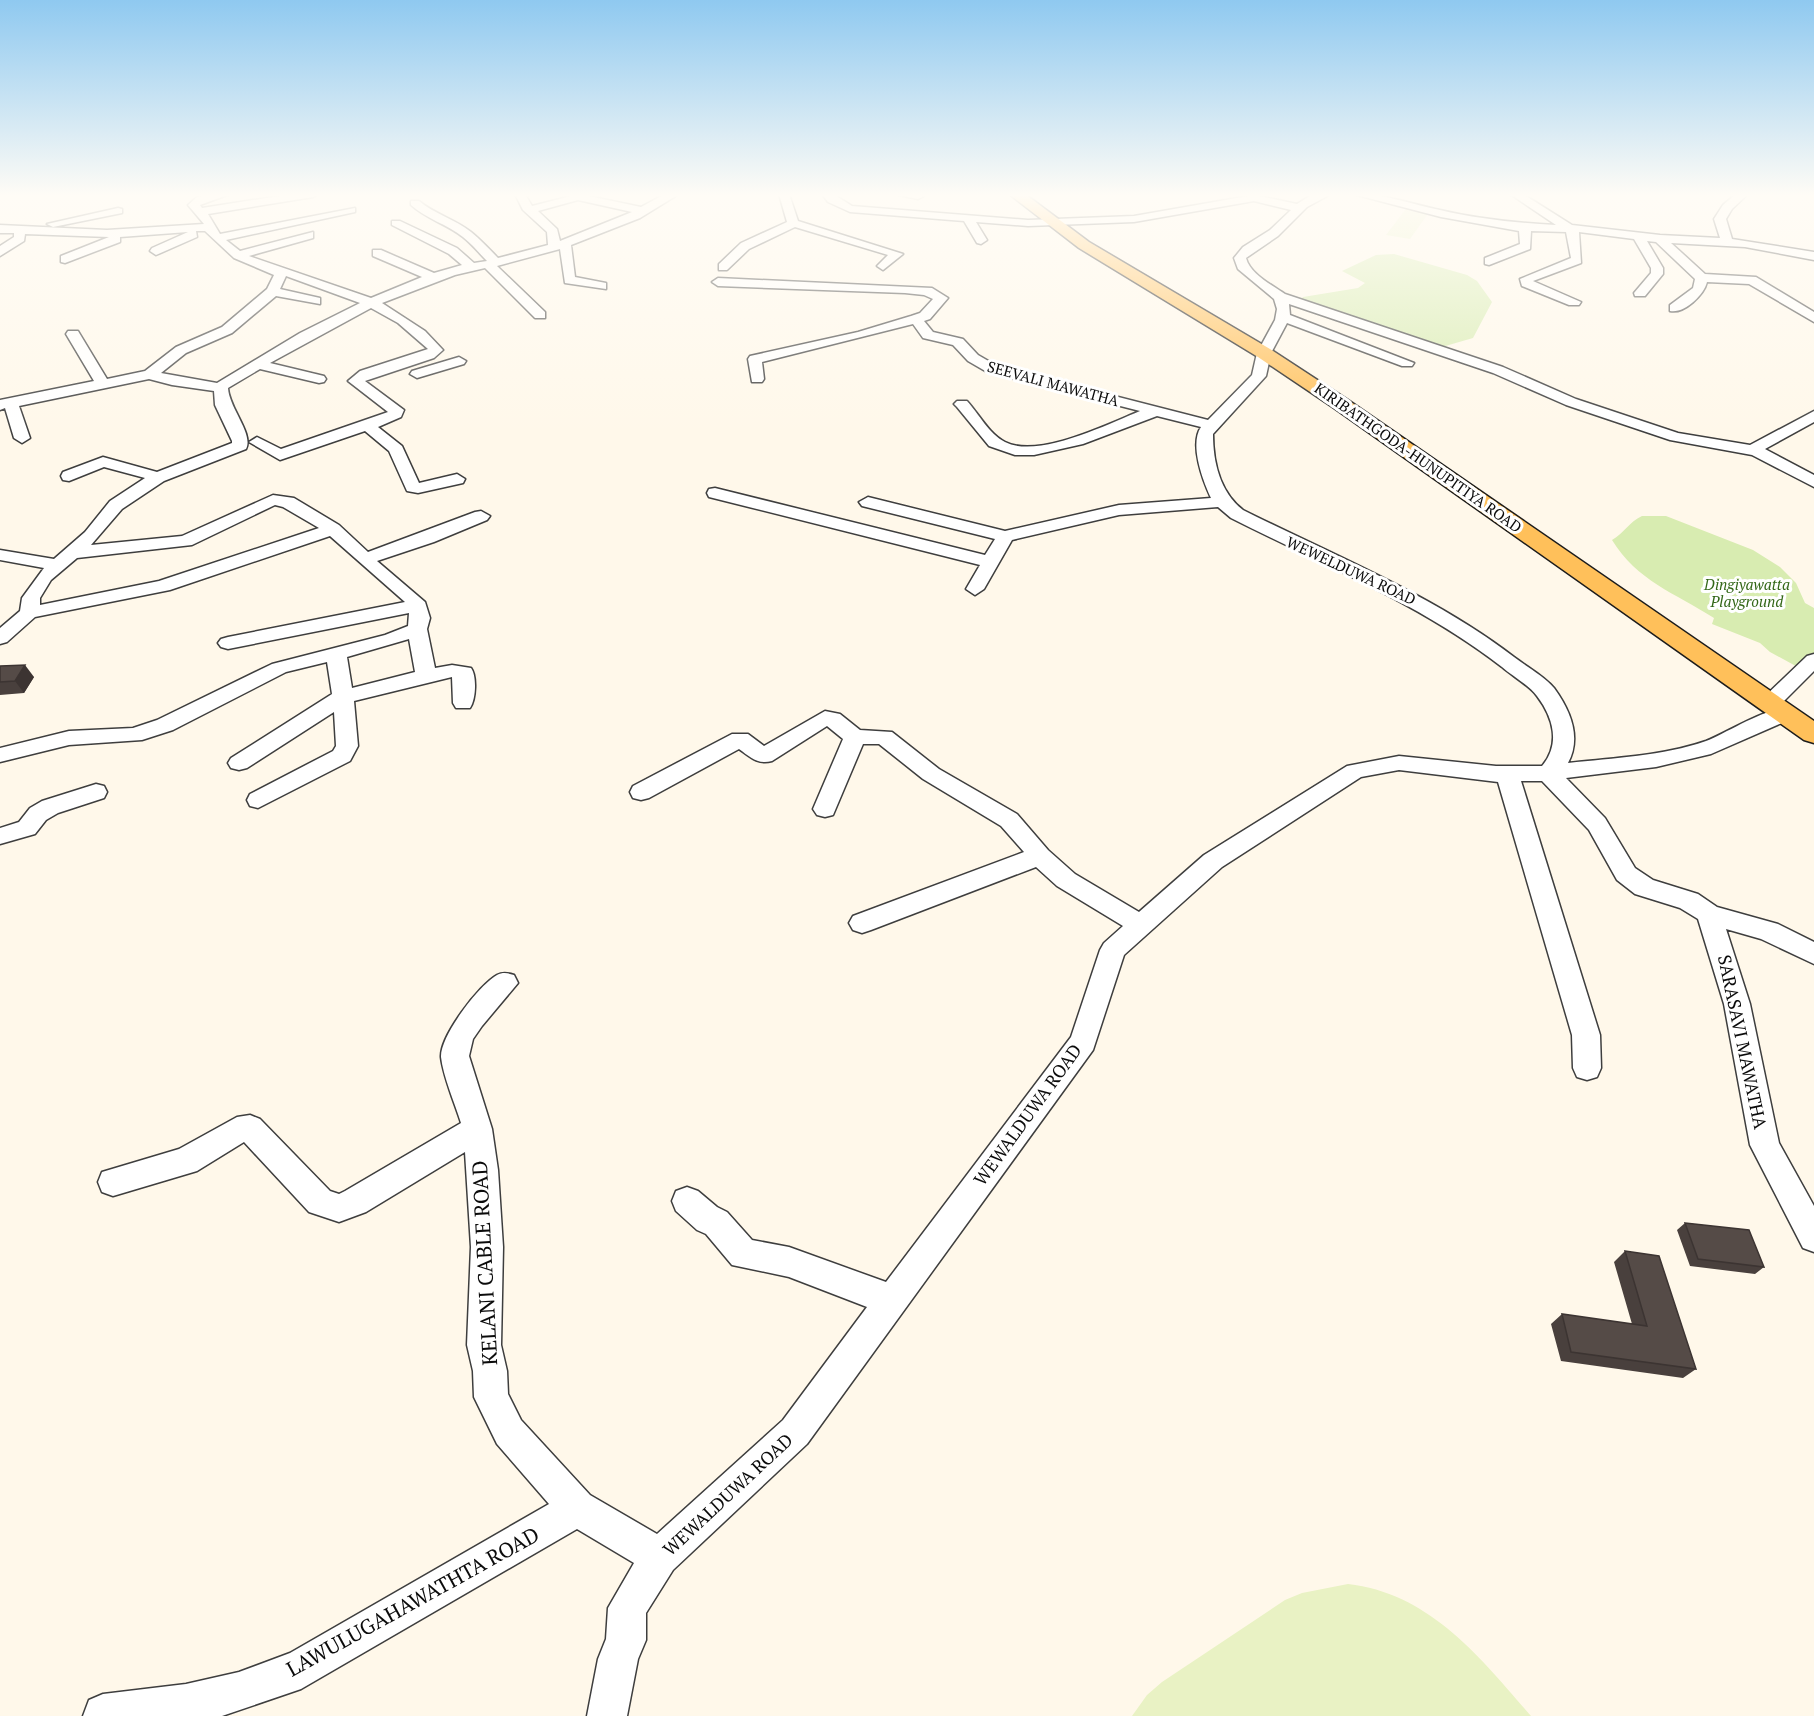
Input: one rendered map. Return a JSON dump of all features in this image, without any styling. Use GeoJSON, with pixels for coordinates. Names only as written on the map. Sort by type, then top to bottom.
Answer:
{"type":"FeatureCollection","features":[{"type":"Feature","properties":{"kind":"main road","name":"KIRIBATHGODA-HUNUPITIYA ROAD"},"geometry":{"type":"LineString","coordinates":[[1135,274],[1264,353],[1814,734]]}},
{"type":"Feature","properties":{"kind":"street"},"geometry":{"type":"LineString","coordinates":[[22,438],[5,404],[150,374],[181,350],[233,326],[273,291],[280,274]]}},
{"type":"Feature","properties":{"kind":"street"},"geometry":{"type":"LineString","coordinates":[[257,442],[280,455],[368,426],[396,414],[396,410],[355,381],[359,377],[429,355],[436,350],[408,324],[372,303],[290,274]]}},
{"type":"Feature","properties":{"kind":"street"},"geometry":{"type":"LineString","coordinates":[[426,274],[435,278]]}},
{"type":"Feature","properties":{"kind":"street"},"geometry":{"type":"LineString","coordinates":[[150,374],[171,381],[221,388],[335,319],[448,274]]}},
{"type":"Feature","properties":{"kind":"street"},"geometry":{"type":"LineString","coordinates":[[502,274],[540,315]]}},
{"type":"Feature","properties":{"kind":"street"},"geometry":{"type":"LineString","coordinates":[[567,274],[569,280],[601,286]]}},
{"type":"Feature","properties":{"kind":"street"},"geometry":{"type":"LineString","coordinates":[[1250,274],[1280,297],[1498,370],[1571,402],[1676,437],[1752,450],[1814,482]]}},
{"type":"Feature","properties":{"kind":"street"},"geometry":{"type":"LineString","coordinates":[[1539,274],[1526,279],[1527,283],[1574,302]]}},
{"type":"Feature","properties":{"kind":"street"},"geometry":{"type":"LineString","coordinates":[[1640,293],[1657,274]]}},
{"type":"Feature","properties":{"kind":"street"},"geometry":{"type":"LineString","coordinates":[[1698,274],[1702,278],[1752,280],[1814,318]]}},
{"type":"Feature","properties":{"kind":"street"},"geometry":{"type":"LineString","coordinates":[[1675,308],[1699,290],[1702,278]]}},
{"type":"Feature","properties":{"kind":"street"},"geometry":{"type":"LineString","coordinates":[[718,282],[905,289],[927,291],[941,298],[925,316],[916,319],[755,359],[757,379]]}},
{"type":"Feature","properties":{"kind":"street"},"geometry":{"type":"LineString","coordinates":[[273,291],[315,301]]}},
{"type":"Feature","properties":{"kind":"street"},"geometry":{"type":"LineString","coordinates":[[868,502],[1005,536],[1119,510],[1222,502],[1215,488],[1205,450],[1205,433],[1259,376],[1264,353],[1283,317],[1284,309],[1280,297]]}},
{"type":"Feature","properties":{"kind":"street"},"geometry":{"type":"LineString","coordinates":[[1283,317],[1407,363]]}},
{"type":"Feature","properties":{"kind":"street","name":"SEEVALI MAWATHA"},"geometry":{"type":"LineString","coordinates":[[916,319],[928,335],[958,342],[973,358],[985,366],[1212,425]]}},
{"type":"Feature","properties":{"kind":"street"},"geometry":{"type":"LineString","coordinates":[[73,334],[97,384],[98,405]]}},
{"type":"Feature","properties":{"kind":"street"},"geometry":{"type":"LineString","coordinates":[[366,390],[459,361]]}},
{"type":"Feature","properties":{"kind":"street"},"geometry":{"type":"LineString","coordinates":[[258,364],[319,379]]}},
{"type":"Feature","properties":{"kind":"street"},"geometry":{"type":"LineString","coordinates":[[221,388],[222,405],[241,442],[239,447]]}},
{"type":"Feature","properties":{"kind":"street"},"geometry":{"type":"LineString","coordinates":[[962,404],[999,445],[1030,451],[1062,444],[1155,411]]}},
{"type":"Feature","properties":{"kind":"street"},"geometry":{"type":"LineString","coordinates":[[1752,450],[1776,439],[1814,416]]}},
{"type":"Feature","properties":{"kind":"street"},"geometry":{"type":"LineString","coordinates":[[368,426],[396,449],[413,487],[457,479]]}},
{"type":"Feature","properties":{"kind":"street"},"geometry":{"type":"LineString","coordinates":[[29,613],[31,598],[40,583],[91,536],[116,505],[158,477],[239,447],[281,436]]}},
{"type":"Feature","properties":{"kind":"street"},"geometry":{"type":"LineString","coordinates":[[69,476],[104,457],[158,477]]}},
{"type":"Feature","properties":{"kind":"street"},"geometry":{"type":"LineString","coordinates":[[715,493],[990,562]]}},
{"type":"Feature","properties":{"kind":"street"},"geometry":{"type":"LineString","coordinates":[[0,555],[65,559],[186,541],[273,500],[288,502],[333,529],[408,594],[420,618],[417,629],[426,676]]}},
{"type":"Feature","properties":{"kind":"street","name":"WEWELDUWA ROAD"},"geometry":{"type":"LineString","coordinates":[[1222,502],[1237,514],[1272,534],[1360,573],[1430,610],[1478,639],[1545,691],[1565,729],[1564,746],[1559,760],[1548,773]]}},
{"type":"Feature","properties":{"kind":"street"},"geometry":{"type":"LineString","coordinates":[[365,559],[428,538],[481,516]]}},
{"type":"Feature","properties":{"kind":"street"},"geometry":{"type":"LineString","coordinates":[[0,638],[29,613],[163,586],[333,529]]}},
{"type":"Feature","properties":{"kind":"street"},"geometry":{"type":"LineString","coordinates":[[975,589],[1005,536]]}},
{"type":"Feature","properties":{"kind":"street"},"geometry":{"type":"LineString","coordinates":[[228,643],[416,606]]}},
{"type":"Feature","properties":{"kind":"street"},"geometry":{"type":"LineString","coordinates":[[0,755],[69,738],[134,735],[165,725],[279,668],[392,639],[417,629]]}},
{"type":"Feature","properties":{"kind":"street"},"geometry":{"type":"LineString","coordinates":[[258,800],[342,756],[347,746],[336,652]]}},
{"type":"Feature","properties":{"kind":"street"},"geometry":{"type":"LineString","coordinates":[[1776,709],[1814,660]]}},
{"type":"Feature","properties":{"kind":"street"},"geometry":{"type":"LineString","coordinates":[[239,764],[343,697],[452,671],[464,672],[464,703]]}},
{"type":"Feature","properties":{"kind":"street","name":"WEWALDUWA ROAD"},"geometry":{"type":"LineString","coordinates":[[607,1716],[618,1659],[626,1640],[627,1608],[660,1557],[795,1432],[1083,1042],[1113,950],[1213,861],[1355,771],[1399,763],[1507,773],[1548,773],[1656,760],[1711,747],[1776,709]]}},
{"type":"Feature","properties":{"kind":"street"},"geometry":{"type":"LineString","coordinates":[[641,792],[740,739],[764,756],[825,718],[832,719],[855,737],[884,737],[931,774],[1009,820],[1022,832],[1040,856],[1065,880],[1141,925]]}},
{"type":"Feature","properties":{"kind":"street"},"geometry":{"type":"LineString","coordinates":[[825,809],[855,737]]}},
{"type":"Feature","properties":{"kind":"street"},"geometry":{"type":"LineString","coordinates":[[1507,773],[1586,1035],[1587,1068]]}},
{"type":"Feature","properties":{"kind":"street"},"geometry":{"type":"LineString","coordinates":[[1548,773],[1597,824],[1626,874],[1644,887],[1689,901],[1709,915],[1769,931],[1814,954]]}},
{"type":"Feature","properties":{"kind":"street"},"geometry":{"type":"LineString","coordinates":[[0,836],[27,828],[38,814],[50,807],[96,792]]}},
{"type":"Feature","properties":{"kind":"street"},"geometry":{"type":"LineString","coordinates":[[862,923],[1040,856]]}},
{"type":"Feature","properties":{"kind":"street","name":"SARASAVI MAWATHA"},"geometry":{"type":"LineString","coordinates":[[1709,915],[1737,1004],[1765,1144],[1814,1237]]}},
{"type":"Feature","properties":{"kind":"street","name":"KELANI CABLE ROAD"},"geometry":{"type":"LineString","coordinates":[[505,983],[472,1018],[460,1036],[455,1056],[477,1130],[483,1170],[487,1247],[484,1346],[490,1371],[491,1397],[509,1432],[577,1508],[660,1557]]}},
{"type":"Feature","properties":{"kind":"street"},"geometry":{"type":"LineString","coordinates":[[113,1182],[186,1161],[237,1130],[250,1128],[320,1202],[339,1208],[355,1202],[477,1130]]}},
{"type":"Feature","properties":{"kind":"street"},"geometry":{"type":"LineString","coordinates":[[687,1201],[708,1220],[716,1222],[743,1254],[789,1262],[873,1293],[891,1303]]}},
{"type":"Feature","properties":{"kind":"street","name":"LAWULUGAHAWATHTA ROAD"},"geometry":{"type":"LineString","coordinates":[[103,1714],[186,1704],[239,1692],[301,1669],[577,1508]]}},
{"type":"Feature","properties":{"kind":"green space"},"geometry":{"type":"Polygon","coordinates":[[[1348,274],[1464,274],[1477,281],[1492,302],[1473,338],[1435,349],[1299,302],[1303,297],[1358,288],[1365,283],[1348,274]]]}},
{"type":"Feature","properties":{"kind":"green space","name":"Dingiyawatta Playground"},"geometry":{"type":"Polygon","coordinates":[[[1642,516],[1666,516],[1753,550],[1780,567],[1796,583],[1805,603],[1814,608],[1814,660],[1803,670],[1770,652],[1760,643],[1712,624],[1714,618],[1658,585],[1633,566],[1612,540],[1642,516]]]}},
{"type":"Feature","properties":{"kind":"green space"},"geometry":{"type":"Polygon","coordinates":[[[1348,1584],[1377,1590],[1404,1600],[1428,1614],[1472,1651],[1531,1716],[1132,1716],[1147,1695],[1162,1682],[1285,1600],[1302,1593],[1348,1584]]]}},
{"type":"Feature","properties":{"kind":"building"},"geometry":{"type":"Polygon","coordinates":[[[25,665],[15,681],[0,682],[0,666],[25,665]]]}},
{"type":"Feature","properties":{"kind":"building"},"geometry":{"type":"Polygon","coordinates":[[[1685,1223],[1749,1230],[1764,1267],[1698,1259],[1685,1223]]]}},
{"type":"Feature","properties":{"kind":"building"},"geometry":{"type":"Polygon","coordinates":[[[1625,1251],[1659,1256],[1696,1369],[1571,1352],[1562,1314],[1647,1326],[1625,1251]]]}}]}
